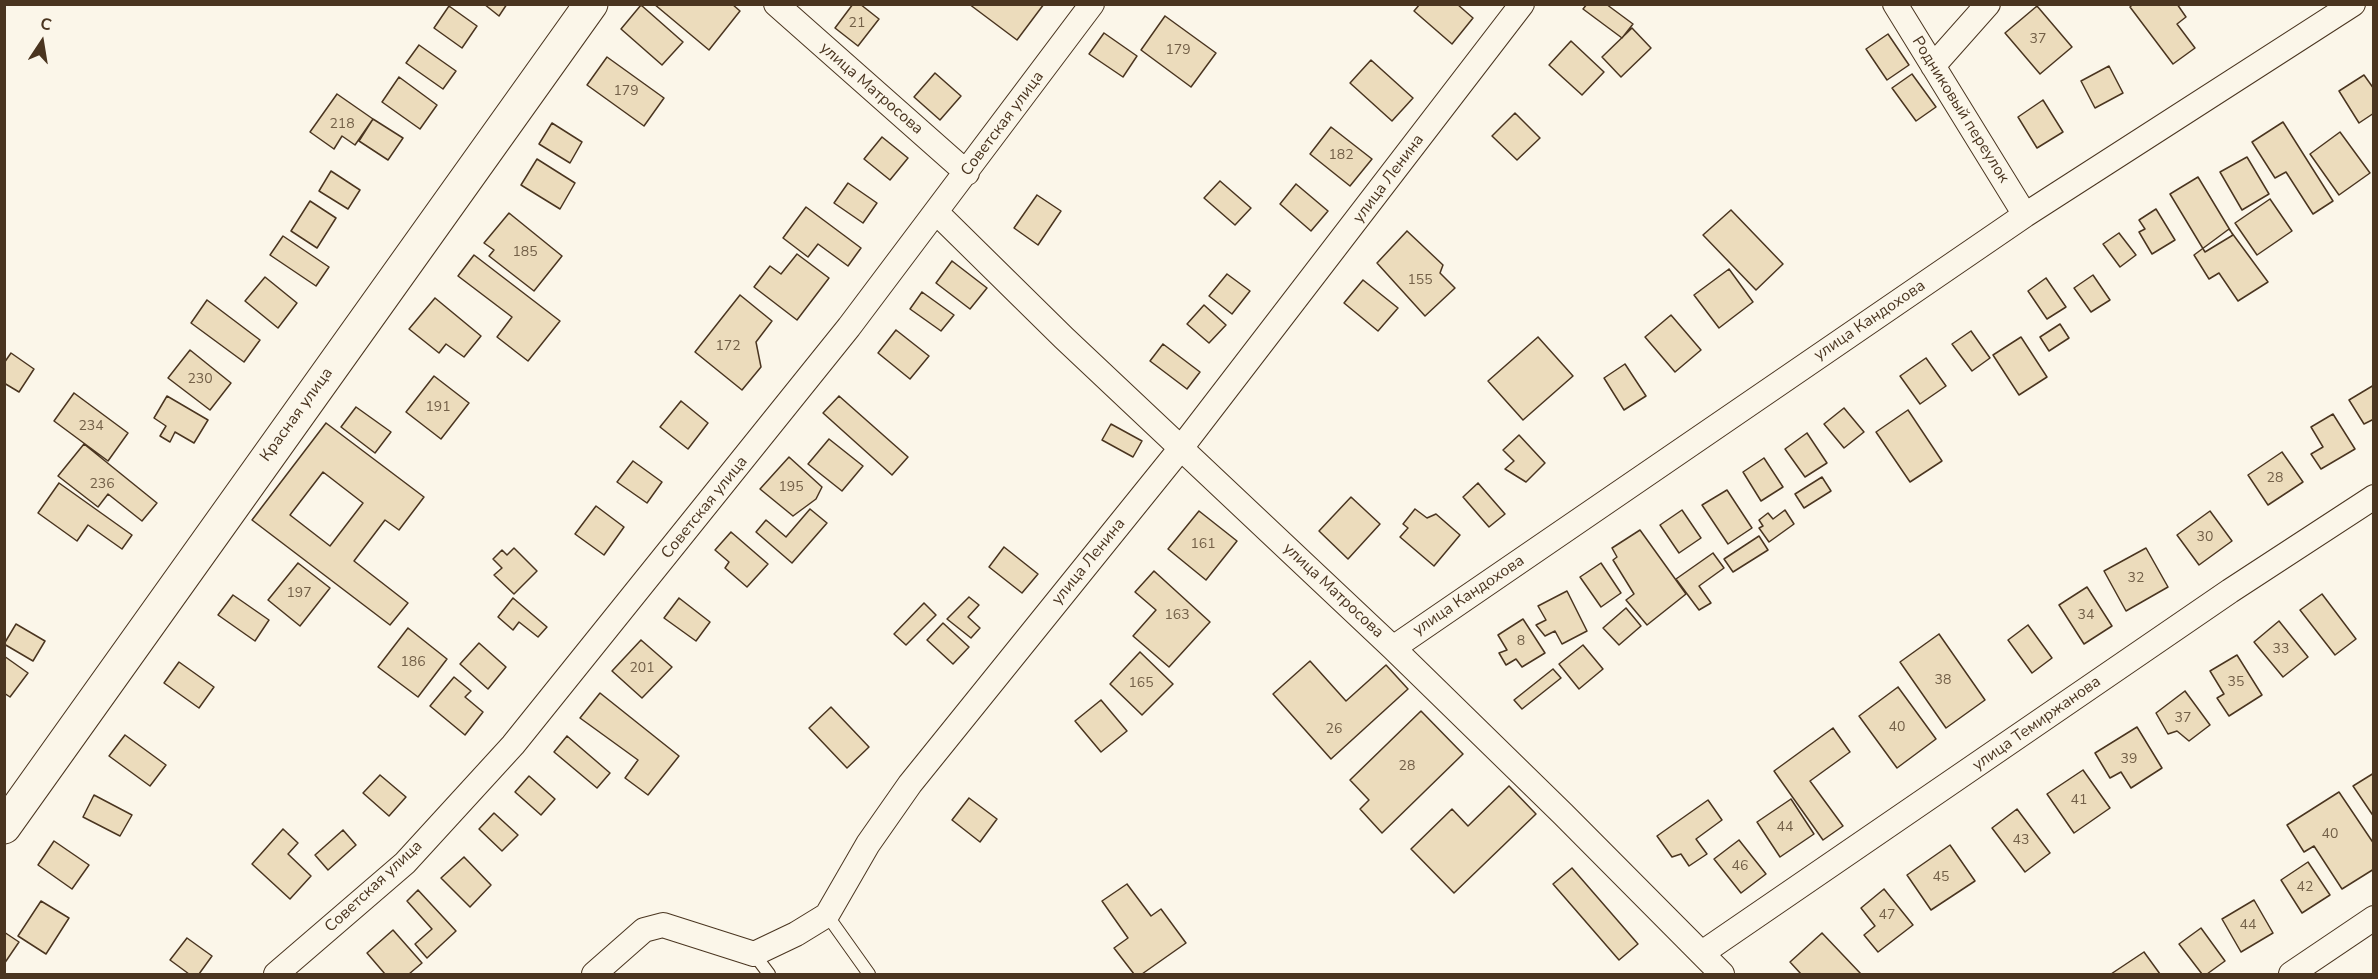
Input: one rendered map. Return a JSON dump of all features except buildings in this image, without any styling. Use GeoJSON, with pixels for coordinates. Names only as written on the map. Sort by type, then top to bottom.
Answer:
{"type":"FeatureCollection","features":[{"type":"Feature","properties":{"kind":"street","name":"Красная улица"},"geometry":{"type":"LineString","coordinates":[[4,827],[591,4]]}},
{"type":"Feature","properties":{"kind":"street","name":"улица Матросова"},"geometry":{"type":"LineString","coordinates":[[776,4],[967,173]]}},
{"type":"Feature","properties":{"kind":"street","name":"Советская улица"},"geometry":{"type":"LineString","coordinates":[[276,975],[405,863],[513,745],[716,495],[937,213],[1092,4]]}},
{"type":"Feature","properties":{"kind":"street","name":"улица Ленина"},"geometry":{"type":"LineString","coordinates":[[754,954],[796,934],[827,915],[868,844],[910,784],[1181,448],[1522,4]]}},
{"type":"Feature","properties":{"kind":"street","name":"Родниковый переулок"},"geometry":{"type":"LineString","coordinates":[[1895,4],[2025,215]]}},
{"type":"Feature","properties":{"kind":"street"},"geometry":{"type":"LineString","coordinates":[[1933,66],[1988,4]]}},
{"type":"Feature","properties":{"kind":"street","name":"улица Кандохова"},"geometry":{"type":"LineString","coordinates":[[1393,648],[2025,215],[2353,4]]}},
{"type":"Feature","properties":{"kind":"street","name":"улица Матросова"},"geometry":{"type":"LineString","coordinates":[[937,213],[1064,338],[1393,648],[1722,975]]}},
{"type":"Feature","properties":{"kind":"street","name":"улица Темиржанова"},"geometry":{"type":"LineString","coordinates":[[1702,953],[2230,591],[2373,497]]}},
{"type":"Feature","properties":{"kind":"street"},"geometry":{"type":"LineString","coordinates":[[2291,975],[2373,918]]}},
{"type":"Feature","properties":{"kind":"street"},"geometry":{"type":"LineString","coordinates":[[594,975],[644,930],[663,925],[754,954]]}},
{"type":"Feature","properties":{"kind":"lane"},"geometry":{"type":"LineString","coordinates":[[827,915],[869,975]]}},
{"type":"Feature","properties":{"kind":"lane"},"geometry":{"type":"LineString","coordinates":[[754,954],[769,975]]}}]}
